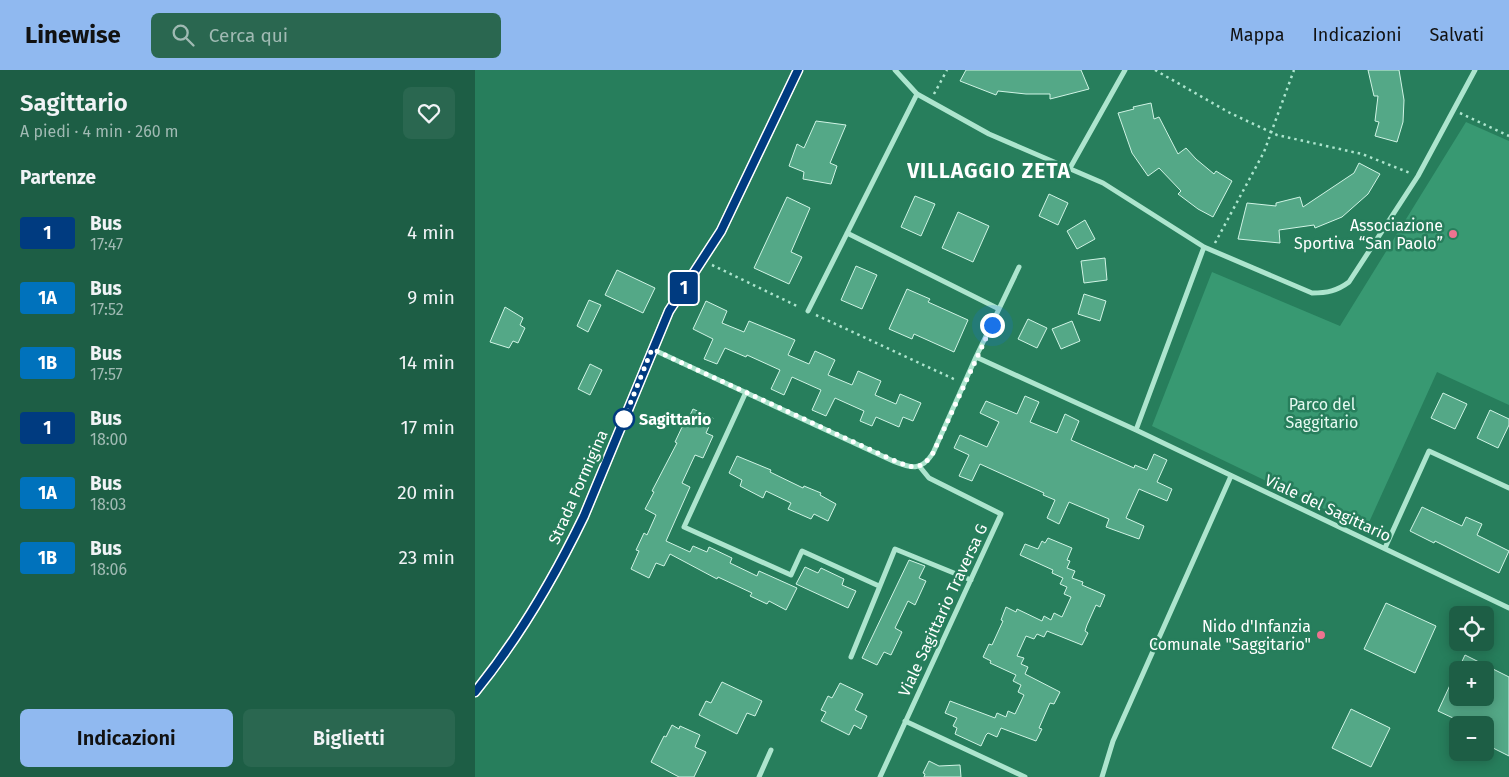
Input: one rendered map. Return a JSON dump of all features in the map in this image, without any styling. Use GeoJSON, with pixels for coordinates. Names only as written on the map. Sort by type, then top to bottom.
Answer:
{"type":"FeatureCollection","features":[{"type":"Feature","properties":{"kind":"street","name":"Strada Formigina"},"geometry":{"type":"LineString","coordinates":[[475,692],[512,644],[568,549],[584,516],[669,311],[721,231],[798,70]]}},
{"type":"Feature","properties":{"kind":"street"},"geometry":{"type":"LineString","coordinates":[[895,70],[917,94],[929,102],[989,134],[1103,183],[1204,248],[1312,293],[1327,293],[1340,289],[1349,282],[1418,176],[1475,70]]}},
{"type":"Feature","properties":{"kind":"street"},"geometry":{"type":"LineString","coordinates":[[1070,168],[1125,70]]}},
{"type":"Feature","properties":{"kind":"street"},"geometry":{"type":"LineString","coordinates":[[808,311],[917,94]]}},
{"type":"Feature","properties":{"kind":"street"},"geometry":{"type":"LineString","coordinates":[[847,234],[999,309]]}},
{"type":"Feature","properties":{"kind":"street"},"geometry":{"type":"LineString","coordinates":[[1136,430],[1204,248]]}},
{"type":"Feature","properties":{"kind":"street"},"geometry":{"type":"LineString","coordinates":[[652,349],[904,465],[919,467],[925,464],[933,453],[1019,267]]}},
{"type":"Feature","properties":{"kind":"street","name":"Viale del Sagittario"},"geometry":{"type":"LineString","coordinates":[[976,357],[1136,430],[1509,608]]}},
{"type":"Feature","properties":{"kind":"street"},"geometry":{"type":"LineString","coordinates":[[746,392],[684,527],[791,575],[802,551],[879,586]]}},
{"type":"Feature","properties":{"kind":"street"},"geometry":{"type":"LineString","coordinates":[[1385,548],[1429,451],[1509,488]]}},
{"type":"Feature","properties":{"kind":"street","name":"Viale Sagittario Traversa G"},"geometry":{"type":"LineString","coordinates":[[880,777],[1001,514],[929,478],[919,467]]}},
{"type":"Feature","properties":{"kind":"street"},"geometry":{"type":"LineString","coordinates":[[1102,777],[1113,741],[1231,476]]}},
{"type":"Feature","properties":{"kind":"street"},"geometry":{"type":"LineString","coordinates":[[851,657],[895,549],[971,580]]}},
{"type":"Feature","properties":{"kind":"street","name":"Viale Sagittario Traversa G"},"geometry":{"type":"LineString","coordinates":[[905,721],[1025,777]]}},
{"type":"Feature","properties":{"kind":"street"},"geometry":{"type":"LineString","coordinates":[[759,777],[771,750]]}},
{"type":"Feature","properties":{"kind":"path"},"geometry":{"type":"LineString","coordinates":[[929,102],[947,70]]}},
{"type":"Feature","properties":{"kind":"path"},"geometry":{"type":"LineString","coordinates":[[1155,70],[1230,113],[1271,132],[1326,147],[1362,154],[1418,176]]}},
{"type":"Feature","properties":{"kind":"path"},"geometry":{"type":"LineString","coordinates":[[1211,250],[1264,152],[1294,70]]}},
{"type":"Feature","properties":{"kind":"path"},"geometry":{"type":"LineString","coordinates":[[1453,110],[1509,136]]}},
{"type":"Feature","properties":{"kind":"path"},"geometry":{"type":"LineString","coordinates":[[711,264],[964,384]]}},
{"type":"Feature","properties":{"kind":"green space","name":"Parco del Saggitario"},"geometry":{"type":"Polygon","coordinates":[[[1466,122],[1509,141],[1509,405],[1437,372],[1366,529],[1152,426],[1212,272],[1340,326],[1466,122]]]}},
{"type":"Feature","properties":{"kind":"building"},"geometry":{"type":"Polygon","coordinates":[[[966,70],[1081,70],[1089,89],[1050,99],[1050,94],[998,91],[996,95],[960,81],[966,70]]]}},
{"type":"Feature","properties":{"kind":"building"},"geometry":{"type":"Polygon","coordinates":[[[1368,70],[1399,70],[1404,100],[1403,122],[1397,142],[1375,136],[1379,122],[1375,121],[1378,96],[1374,96],[1368,70]]]}},
{"type":"Feature","properties":{"kind":"building"},"geometry":{"type":"Polygon","coordinates":[[[1151,103],[1154,119],[1159,117],[1178,154],[1186,148],[1214,174],[1216,171],[1232,181],[1213,217],[1198,209],[1178,194],[1181,191],[1159,168],[1148,176],[1132,153],[1118,113],[1151,103]]]}},
{"type":"Feature","properties":{"kind":"building"},"geometry":{"type":"Polygon","coordinates":[[[816,121],[846,125],[830,163],[837,166],[831,184],[803,179],[804,172],[789,166],[797,144],[804,148],[816,121]]]}},
{"type":"Feature","properties":{"kind":"building"},"geometry":{"type":"Polygon","coordinates":[[[1359,163],[1380,174],[1368,194],[1342,217],[1315,228],[1314,225],[1279,230],[1280,243],[1238,239],[1247,203],[1276,206],[1276,203],[1300,197],[1303,207],[1354,173],[1359,163]]]}},
{"type":"Feature","properties":{"kind":"building"},"geometry":{"type":"Polygon","coordinates":[[[1049,194],[1068,203],[1058,225],[1039,216],[1049,194]]]}},
{"type":"Feature","properties":{"kind":"building"},"geometry":{"type":"Polygon","coordinates":[[[915,196],[935,204],[921,236],[901,227],[915,196]]]}},
{"type":"Feature","properties":{"kind":"building"},"geometry":{"type":"Polygon","coordinates":[[[787,197],[810,208],[791,252],[802,257],[789,284],[754,268],[787,197]]]}},
{"type":"Feature","properties":{"kind":"building"},"geometry":{"type":"Polygon","coordinates":[[[958,212],[989,226],[973,262],[942,248],[958,212]]]}},
{"type":"Feature","properties":{"kind":"building"},"geometry":{"type":"Polygon","coordinates":[[[1085,220],[1095,239],[1077,249],[1067,231],[1085,220]]]}},
{"type":"Feature","properties":{"kind":"building"},"geometry":{"type":"Polygon","coordinates":[[[1105,258],[1107,280],[1084,283],[1081,261],[1105,258]]]}},
{"type":"Feature","properties":{"kind":"building"},"geometry":{"type":"Polygon","coordinates":[[[856,266],[877,275],[862,309],[841,300],[856,266]]]}},
{"type":"Feature","properties":{"kind":"building"},"geometry":{"type":"Polygon","coordinates":[[[617,270],[655,288],[643,313],[605,295],[617,270]]]}},
{"type":"Feature","properties":{"kind":"building"},"geometry":{"type":"Polygon","coordinates":[[[907,289],[930,299],[928,302],[968,320],[954,352],[914,334],[912,339],[889,329],[907,289]]]}},
{"type":"Feature","properties":{"kind":"building"},"geometry":{"type":"Polygon","coordinates":[[[1084,294],[1106,301],[1100,321],[1078,314],[1084,294]]]}},
{"type":"Feature","properties":{"kind":"building"},"geometry":{"type":"Polygon","coordinates":[[[589,300],[601,305],[588,332],[577,326],[589,300]]]}},
{"type":"Feature","properties":{"kind":"building"},"geometry":{"type":"Polygon","coordinates":[[[706,301],[727,311],[722,323],[744,332],[749,321],[795,340],[788,355],[809,364],[815,351],[835,360],[828,375],[852,385],[858,371],[881,381],[875,395],[896,404],[900,394],[921,403],[913,421],[903,417],[899,427],[876,417],[872,426],[860,421],[864,411],[835,398],[826,416],[812,410],[821,390],[792,377],[784,395],[771,389],[780,370],[747,355],[746,357],[725,348],[717,364],[704,359],[713,339],[693,329],[706,301]]]}},
{"type":"Feature","properties":{"kind":"building"},"geometry":{"type":"Polygon","coordinates":[[[505,307],[523,318],[520,325],[525,328],[518,343],[513,341],[509,348],[490,342],[505,307]]]}},
{"type":"Feature","properties":{"kind":"building"},"geometry":{"type":"Polygon","coordinates":[[[1028,319],[1047,328],[1037,348],[1018,339],[1028,319]]]}},
{"type":"Feature","properties":{"kind":"building"},"geometry":{"type":"Polygon","coordinates":[[[1072,321],[1080,341],[1061,349],[1052,329],[1072,321]]]}},
{"type":"Feature","properties":{"kind":"building"},"geometry":{"type":"Polygon","coordinates":[[[590,364],[602,370],[590,395],[578,389],[590,364]]]}},
{"type":"Feature","properties":{"kind":"building"},"geometry":{"type":"Polygon","coordinates":[[[1443,393],[1467,404],[1455,429],[1431,418],[1443,393]]]}},
{"type":"Feature","properties":{"kind":"building"},"geometry":{"type":"Polygon","coordinates":[[[1025,396],[1039,402],[1030,422],[1057,433],[1065,414],[1079,421],[1071,440],[1134,468],[1135,465],[1147,470],[1154,454],[1167,460],[1157,482],[1172,489],[1167,501],[1139,489],[1126,518],[1144,526],[1139,539],[1106,527],[1109,519],[1069,502],[1059,524],[1047,518],[1055,500],[1043,495],[1044,493],[980,464],[972,481],[959,476],[969,455],[954,448],[960,435],[987,447],[999,422],[980,413],[986,401],[1017,414],[1025,396]]]}},
{"type":"Feature","properties":{"kind":"building"},"geometry":{"type":"Polygon","coordinates":[[[693,409],[713,418],[706,433],[713,436],[703,458],[695,455],[682,483],[690,487],[666,541],[690,552],[693,546],[707,552],[709,547],[732,558],[730,563],[757,576],[759,571],[797,588],[786,610],[769,601],[767,604],[750,596],[752,593],[718,577],[717,579],[670,554],[664,566],[656,563],[649,578],[631,569],[639,551],[636,550],[644,533],[647,535],[656,515],[645,509],[654,492],[652,491],[677,443],[675,442],[683,425],[685,426],[693,409]]]}},
{"type":"Feature","properties":{"kind":"building"},"geometry":{"type":"Polygon","coordinates":[[[1490,410],[1509,419],[1509,425],[1498,448],[1477,438],[1490,410]]]}},
{"type":"Feature","properties":{"kind":"building"},"geometry":{"type":"Polygon","coordinates":[[[737,456],[771,470],[770,472],[803,488],[804,486],[821,493],[820,495],[836,504],[828,521],[814,514],[811,519],[788,509],[791,503],[766,491],[763,498],[740,486],[742,480],[729,473],[737,456]]]}},
{"type":"Feature","properties":{"kind":"building"},"geometry":{"type":"Polygon","coordinates":[[[1422,507],[1462,526],[1466,517],[1482,524],[1477,535],[1509,551],[1499,573],[1435,541],[1434,543],[1410,531],[1422,507]]]}},
{"type":"Feature","properties":{"kind":"building"},"geometry":{"type":"Polygon","coordinates":[[[1048,538],[1072,548],[1067,560],[1070,561],[1067,568],[1075,571],[1072,578],[1083,582],[1082,585],[1105,595],[1100,607],[1096,605],[1087,625],[1085,631],[1088,633],[1082,645],[1047,631],[1044,637],[1037,634],[1034,639],[1026,636],[1017,656],[1024,658],[1021,664],[1028,667],[1025,674],[1060,692],[1054,704],[1050,703],[1039,728],[1042,729],[1036,741],[1001,728],[997,737],[988,733],[981,746],[955,734],[957,728],[953,726],[957,718],[945,713],[950,701],[995,718],[997,713],[1006,717],[1008,711],[1015,714],[1024,695],[1018,692],[1021,685],[1013,681],[1016,675],[990,663],[991,661],[983,657],[989,644],[992,645],[1003,621],[1001,620],[1006,607],[1016,612],[1017,609],[1042,621],[1044,616],[1051,620],[1054,613],[1062,617],[1071,597],[1064,594],[1067,587],[1060,584],[1063,578],[1052,573],[1053,570],[1020,555],[1025,544],[1038,549],[1042,541],[1045,543],[1048,538]]]}},
{"type":"Feature","properties":{"kind":"building"},"geometry":{"type":"Polygon","coordinates":[[[909,560],[925,566],[919,578],[926,581],[915,605],[908,601],[895,628],[902,632],[891,655],[884,652],[877,665],[862,658],[909,560]]]}},
{"type":"Feature","properties":{"kind":"building"},"geometry":{"type":"Polygon","coordinates":[[[805,567],[818,573],[821,568],[844,579],[842,585],[856,591],[848,608],[796,584],[805,567]]]}},
{"type":"Feature","properties":{"kind":"building"},"geometry":{"type":"Polygon","coordinates":[[[1386,603],[1436,626],[1415,673],[1364,649],[1386,603]]]}},
{"type":"Feature","properties":{"kind":"building"},"geometry":{"type":"Polygon","coordinates":[[[1465,655],[1477,661],[1462,661],[1465,655]]]}},
{"type":"Feature","properties":{"kind":"building"},"geometry":{"type":"Polygon","coordinates":[[[1494,670],[1509,677],[1509,756],[1494,748],[1494,716],[1449,716],[1438,711],[1449,687],[1449,706],[1494,706],[1494,670]]]}},
{"type":"Feature","properties":{"kind":"building"},"geometry":{"type":"Polygon","coordinates":[[[722,682],[762,701],[755,716],[747,713],[737,734],[699,715],[706,701],[711,703],[722,682]]]}},
{"type":"Feature","properties":{"kind":"building"},"geometry":{"type":"Polygon","coordinates":[[[840,683],[863,694],[855,710],[867,716],[861,729],[854,725],[849,735],[821,721],[826,712],[821,710],[828,696],[832,698],[840,683]]]}},
{"type":"Feature","properties":{"kind":"building"},"geometry":{"type":"Polygon","coordinates":[[[1351,709],[1390,728],[1371,767],[1332,748],[1351,709]]]}},
{"type":"Feature","properties":{"kind":"building"},"geometry":{"type":"Polygon","coordinates":[[[672,725],[679,729],[680,726],[700,735],[695,747],[706,752],[694,777],[679,777],[651,762],[664,736],[666,737],[672,725]]]}},
{"type":"Feature","properties":{"kind":"building"},"geometry":{"type":"Polygon","coordinates":[[[929,761],[939,766],[960,765],[961,777],[924,777],[925,774],[923,773],[929,761]]]}},
{"type":"Feature","properties":{"kind":"bus line","name":"1"},"geometry":{"type":"LineString","coordinates":[[475,692],[512,644],[568,549],[584,516],[669,311],[721,231],[798,70]]}},
{"type":"Feature","properties":{"kind":"place","name":"Associazione Sportiva “San Paolo”"},"geometry":{"type":"Point","coordinates":[1453,234]}},
{"type":"Feature","properties":{"kind":"place","name":"Sagittario"},"geometry":{"type":"Point","coordinates":[624,419]}},
{"type":"Feature","properties":{"kind":"place","name":"Nido d'Infanzia Comunale \"Saggitario\""},"geometry":{"type":"Point","coordinates":[1321,635]}},
{"type":"Feature","properties":{"kind":"district","name":"VILLAGGIO ZETA"},"geometry":{"type":"Point","coordinates":[989,171]}},
{"type":"Feature","properties":{"kind":"route"},"geometry":{"type":"LineString","coordinates":[[624,419],[652,349],[904,465],[919,467],[929,460],[933,453],[992,325]]}}]}
